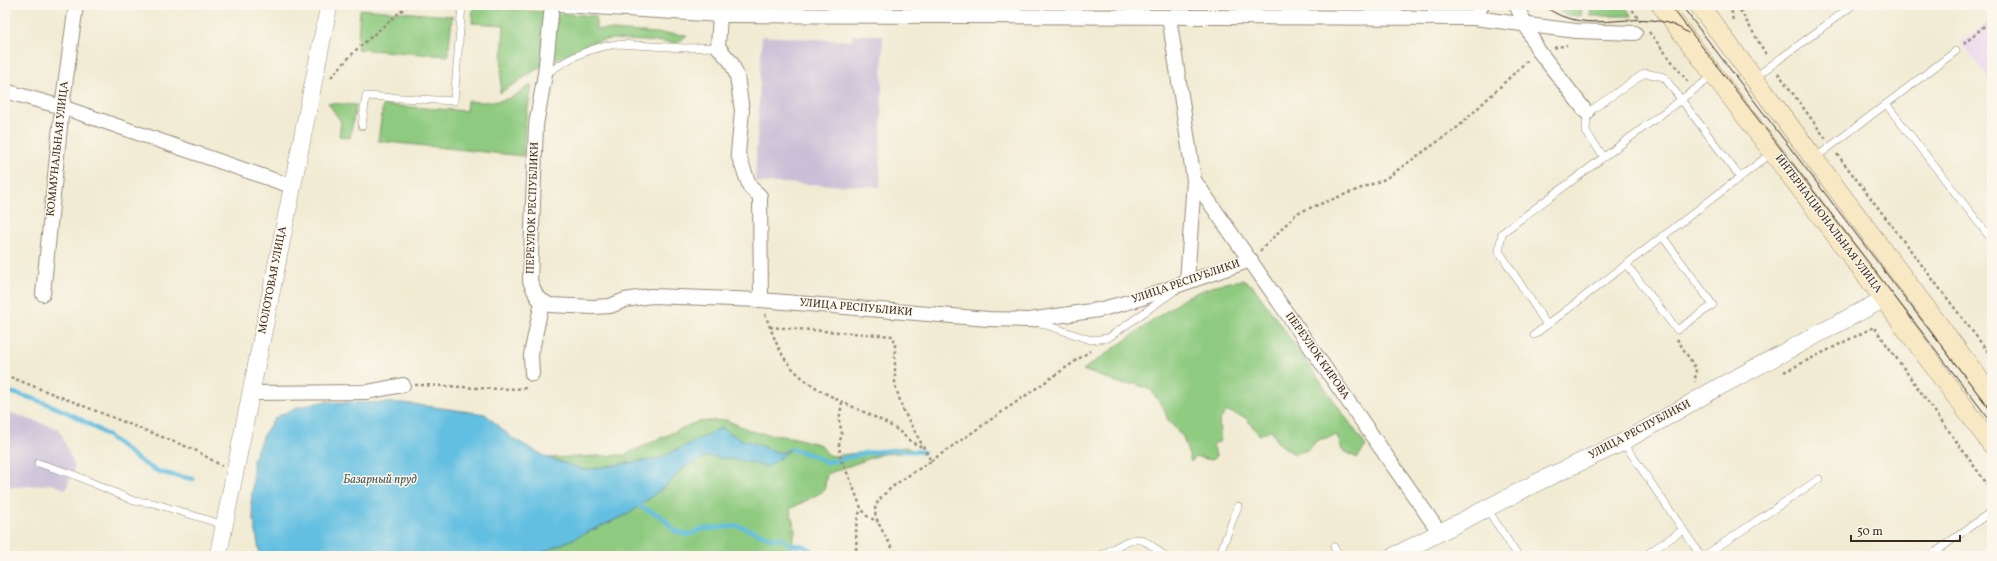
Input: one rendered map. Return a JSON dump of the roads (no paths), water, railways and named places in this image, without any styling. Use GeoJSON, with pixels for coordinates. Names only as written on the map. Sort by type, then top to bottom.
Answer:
{"type":"FeatureCollection","features":[{"type":"Feature","properties":{"kind":"main road","name":"ИНТЕРНАЦИОНАЛЬНАЯ УЛИЦА"},"geometry":{"type":"LineString","coordinates":[[1661,5],[1884,299],[1992,445]]}},
{"type":"Feature","properties":{"kind":"main road"},"geometry":{"type":"LineString","coordinates":[[1699,5],[1909,283],[1992,396]]}},
{"type":"Feature","properties":{"kind":"main road"},"geometry":{"type":"LineString","coordinates":[[1884,299],[1909,283]]}},
{"type":"Feature","properties":{"kind":"street","name":"КОММУНАЛЬНАЯ УЛИЦА"},"geometry":{"type":"LineString","coordinates":[[42,294],[62,108],[76,5]]}},
{"type":"Feature","properties":{"kind":"street","name":"МОЛОТОВАЯ УЛИЦА"},"geometry":{"type":"LineString","coordinates":[[218,556],[329,5]]}},
{"type":"Feature","properties":{"kind":"street","name":"ПЕРЕУЛОК РЕСПУБЛИКИ"},"geometry":{"type":"LineString","coordinates":[[542,302],[537,297],[530,282],[536,125],[545,74],[552,5]]}},
{"type":"Feature","properties":{"kind":"street"},"geometry":{"type":"LineString","coordinates":[[564,5],[720,15],[740,10],[1169,17],[1474,18],[1576,31],[1635,33]]}},
{"type":"Feature","properties":{"kind":"street"},"geometry":{"type":"LineString","coordinates":[[1474,18],[1482,5]]}},
{"type":"Feature","properties":{"kind":"street"},"geometry":{"type":"LineString","coordinates":[[1516,5],[1538,50],[1587,113]]}},
{"type":"Feature","properties":{"kind":"street"},"geometry":{"type":"LineString","coordinates":[[720,15],[718,47],[730,62],[737,76],[742,111],[738,154],[750,187],[760,196],[760,300]]}},
{"type":"Feature","properties":{"kind":"street","name":"ПЕРЕУЛОК КИРОВА"},"geometry":{"type":"LineString","coordinates":[[1169,17],[1194,180],[1187,282]]}},
{"type":"Feature","properties":{"kind":"street"},"geometry":{"type":"LineString","coordinates":[[5,91],[62,108],[292,186]]}},
{"type":"Feature","properties":{"kind":"street","name":"ПЕРЕУЛОК КИРОВА"},"geometry":{"type":"LineString","coordinates":[[1194,180],[1440,533]]}},
{"type":"Feature","properties":{"kind":"street","name":"УЛИЦА РЕСПУБЛИКИ"},"geometry":{"type":"LineString","coordinates":[[542,302],[549,305],[594,307],[610,306],[624,300],[651,296],[760,300],[988,320],[1029,320],[1098,310],[1136,300],[1251,260]]}},
{"type":"Feature","properties":{"kind":"street","name":"УЛИЦА РЕСПУБЛИКИ"},"geometry":{"type":"LineString","coordinates":[[1406,554],[1440,533],[1487,508],[1623,442],[1717,388],[1884,299]]}},
{"type":"Feature","properties":{"kind":"street"},"geometry":{"type":"LineString","coordinates":[[532,374],[531,355],[542,302]]}},
{"type":"Feature","properties":{"kind":"street"},"geometry":{"type":"LineString","coordinates":[[251,393],[367,392],[403,385]]}},
{"type":"Feature","properties":{"kind":"lane"},"geometry":{"type":"LineString","coordinates":[[362,126],[366,96],[454,101],[462,5]]}},
{"type":"Feature","properties":{"kind":"lane"},"geometry":{"type":"LineString","coordinates":[[1754,78],[1853,5]]}},
{"type":"Feature","properties":{"kind":"lane"},"geometry":{"type":"LineString","coordinates":[[545,74],[581,52],[609,45],[685,48],[718,47]]}},
{"type":"Feature","properties":{"kind":"lane"},"geometry":{"type":"LineString","coordinates":[[1815,158],[1956,51]]}},
{"type":"Feature","properties":{"kind":"lane"},"geometry":{"type":"LineString","coordinates":[[1604,156],[1586,132],[1587,113],[1645,73],[1664,77],[1740,177]]}},
{"type":"Feature","properties":{"kind":"lane"},"geometry":{"type":"LineString","coordinates":[[1547,325],[1499,251],[1502,233],[1604,156],[1682,101],[1714,75]]}},
{"type":"Feature","properties":{"kind":"lane"},"geometry":{"type":"LineString","coordinates":[[1886,104],[1992,240]]}},
{"type":"Feature","properties":{"kind":"lane"},"geometry":{"type":"LineString","coordinates":[[1534,335],[1773,152]]}},
{"type":"Feature","properties":{"kind":"lane"},"geometry":{"type":"LineString","coordinates":[[1626,264],[1677,330],[1713,305],[1662,236]]}},
{"type":"Feature","properties":{"kind":"lane"},"geometry":{"type":"LineString","coordinates":[[1029,320],[1091,340],[1108,338],[1187,282]]}},
{"type":"Feature","properties":{"kind":"lane"},"geometry":{"type":"LineString","coordinates":[[1623,442],[1701,556]]}},
{"type":"Feature","properties":{"kind":"lane"},"geometry":{"type":"LineString","coordinates":[[38,463],[72,474],[134,500],[153,504],[224,525]]}},
{"type":"Feature","properties":{"kind":"lane"},"geometry":{"type":"LineString","coordinates":[[1704,556],[1819,479]]}},
{"type":"Feature","properties":{"kind":"lane"},"geometry":{"type":"LineString","coordinates":[[1219,556],[1238,506]]}},
{"type":"Feature","properties":{"kind":"lane"},"geometry":{"type":"LineString","coordinates":[[1487,508],[1518,556]]}},
{"type":"Feature","properties":{"kind":"lane"},"geometry":{"type":"LineString","coordinates":[[1930,556],[1989,514],[1992,508]]}},
{"type":"Feature","properties":{"kind":"lane"},"geometry":{"type":"LineString","coordinates":[[1644,556],[1683,530]]}},
{"type":"Feature","properties":{"kind":"lane"},"geometry":{"type":"LineString","coordinates":[[1100,556],[1133,539],[1143,539],[1150,543],[1164,556]]}},
{"type":"Feature","properties":{"kind":"lane"},"geometry":{"type":"LineString","coordinates":[[1334,547],[1339,556]]}},
{"type":"Feature","properties":{"kind":"water","name":"Базарный пруд"},"geometry":{"type":"Polygon","coordinates":[[[322,402],[404,403],[485,414],[512,438],[548,458],[585,470],[660,458],[721,428],[741,439],[780,453],[791,449],[768,467],[744,461],[707,456],[683,468],[668,484],[630,513],[535,556],[260,556],[251,503],[253,459],[264,434],[275,418],[295,408],[322,402]]]}},
{"type":"Feature","properties":{"kind":"waterway"},"geometry":{"type":"LineString","coordinates":[[5,391],[32,398],[84,421],[108,436],[152,469],[193,479]]}},
{"type":"Feature","properties":{"kind":"waterway"},"geometry":{"type":"LineString","coordinates":[[791,449],[815,456],[825,462],[835,461],[865,453],[892,450],[924,452]]}},
{"type":"Feature","properties":{"kind":"waterway"},"geometry":{"type":"LineString","coordinates":[[639,506],[661,516],[675,531],[688,535],[703,529],[739,526],[774,539],[782,538],[790,545],[804,546],[820,556]]}},
{"type":"Feature","properties":{"kind":"tram line"},"geometry":{"type":"LineString","coordinates":[[1543,5],[1561,16],[1579,21],[1597,22],[1653,20],[1671,24],[1688,33]]}},
{"type":"Feature","properties":{"kind":"tram line"},"geometry":{"type":"LineString","coordinates":[[1670,5],[1992,423]]}},
{"type":"Feature","properties":{"kind":"tram line"},"geometry":{"type":"LineString","coordinates":[[1681,5],[1992,412]]}}]}
